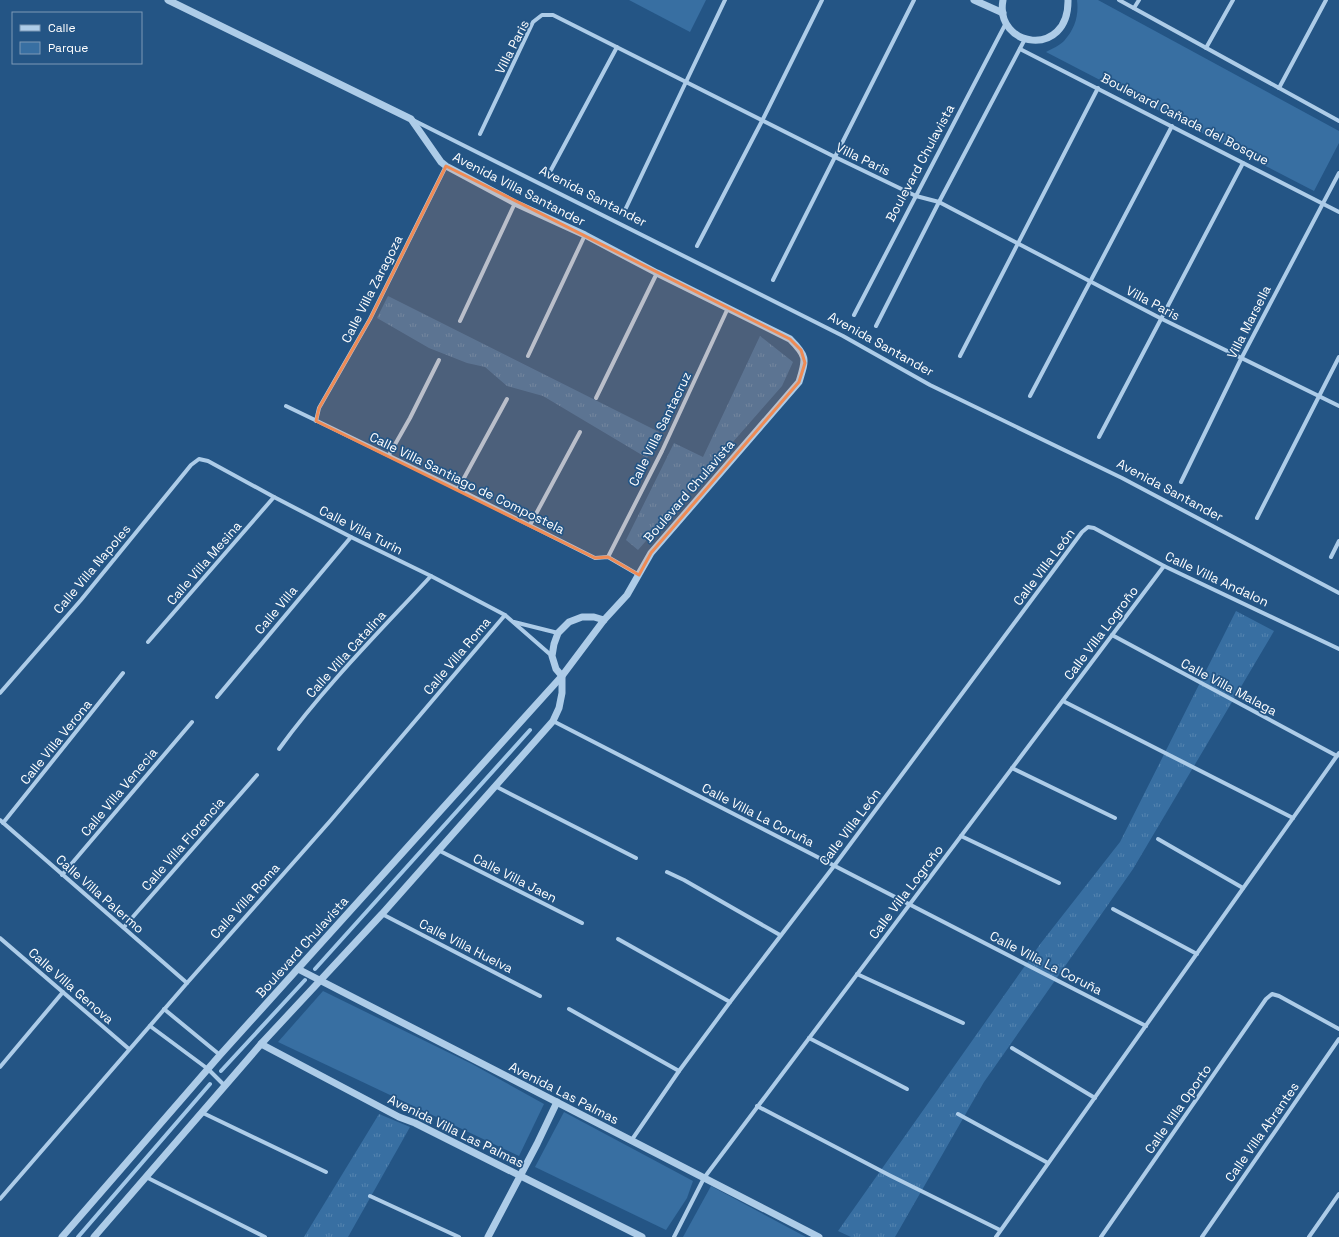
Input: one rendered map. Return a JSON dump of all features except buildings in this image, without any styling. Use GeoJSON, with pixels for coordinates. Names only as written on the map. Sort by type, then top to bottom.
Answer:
{"type":"FeatureCollection","features":[{"type":"Feature","properties":{"kind":"street","name":"Avenida Villa Santander"},"geometry":{"type":"LineString","coordinates":[[168,0],[411,119],[441,162],[446,166],[515,203],[585,235],[790,339],[801,350],[805,363],[799,382]]}},
{"type":"Feature","properties":{"kind":"street"},"geometry":{"type":"LineString","coordinates":[[626,208],[726,0]]}},
{"type":"Feature","properties":{"kind":"street"},"geometry":{"type":"LineString","coordinates":[[697,246],[763,120],[822,0]]}},
{"type":"Feature","properties":{"kind":"street"},"geometry":{"type":"LineString","coordinates":[[773,280],[914,0]]}},
{"type":"Feature","properties":{"kind":"street"},"geometry":{"type":"LineString","coordinates":[[974,0],[1003,13]]}},
{"type":"Feature","properties":{"kind":"street"},"geometry":{"type":"LineString","coordinates":[[1003,0],[1003,13],[1006,23],[1011,30],[1025,39],[1037,40],[1048,38],[1058,32],[1065,22],[1068,11],[1068,0]]}},
{"type":"Feature","properties":{"kind":"street"},"geometry":{"type":"LineString","coordinates":[[1120,0],[1339,122]]}},
{"type":"Feature","properties":{"kind":"street"},"geometry":{"type":"LineString","coordinates":[[1134,8],[1139,0]]}},
{"type":"Feature","properties":{"kind":"street"},"geometry":{"type":"LineString","coordinates":[[1206,48],[1232,0]]}},
{"type":"Feature","properties":{"kind":"street"},"geometry":{"type":"LineString","coordinates":[[1279,88],[1326,0]]}},
{"type":"Feature","properties":{"kind":"street","name":"Villa Paris"},"geometry":{"type":"LineString","coordinates":[[480,134],[533,22],[542,15],[553,15],[835,157],[916,196],[939,202],[1160,318],[1339,406]]}},
{"type":"Feature","properties":{"kind":"street","name":"Boulevard Chulavista"},"geometry":{"type":"LineString","coordinates":[[854,315],[1006,23]]}},
{"type":"Feature","properties":{"kind":"street"},"geometry":{"type":"LineString","coordinates":[[876,326],[939,202],[1025,39]]}},
{"type":"Feature","properties":{"kind":"street"},"geometry":{"type":"LineString","coordinates":[[551,170],[617,47]]}},
{"type":"Feature","properties":{"kind":"street","name":"Boulevard Cañada del Bosque"},"geometry":{"type":"LineString","coordinates":[[1020,49],[1339,212]]}},
{"type":"Feature","properties":{"kind":"street"},"geometry":{"type":"LineString","coordinates":[[960,356],[1098,88]]}},
{"type":"Feature","properties":{"kind":"street","name":"Avenida Santander"},"geometry":{"type":"LineString","coordinates":[[411,119],[843,336],[930,385],[1122,478],[1339,592]]}},
{"type":"Feature","properties":{"kind":"street"},"geometry":{"type":"LineString","coordinates":[[1030,396],[1172,126]]}},
{"type":"Feature","properties":{"kind":"street"},"geometry":{"type":"LineString","coordinates":[[1099,437],[1160,318],[1243,163]]}},
{"type":"Feature","properties":{"kind":"street","name":"Calle Villa Zaragoza"},"geometry":{"type":"LineString","coordinates":[[316,421],[319,408],[370,319],[446,166]]}},
{"type":"Feature","properties":{"kind":"street","name":"Villa Marsella"},"geometry":{"type":"LineString","coordinates":[[1181,482],[1241,358],[1339,173]]}},
{"type":"Feature","properties":{"kind":"street"},"geometry":{"type":"LineString","coordinates":[[460,321],[515,203]]}},
{"type":"Feature","properties":{"kind":"street"},"geometry":{"type":"LineString","coordinates":[[528,356],[585,235]]}},
{"type":"Feature","properties":{"kind":"street"},"geometry":{"type":"LineString","coordinates":[[596,398],[658,273]]}},
{"type":"Feature","properties":{"kind":"street","name":"Calle Villa Santacruz"},"geometry":{"type":"LineString","coordinates":[[608,557],[662,451],[728,308]]}},
{"type":"Feature","properties":{"kind":"street"},"geometry":{"type":"LineString","coordinates":[[1257,518],[1339,357]]}},
{"type":"Feature","properties":{"kind":"street"},"geometry":{"type":"LineString","coordinates":[[389,455],[410,418],[439,360]]}},
{"type":"Feature","properties":{"kind":"street","name":"Boulevard Chulavista"},"geometry":{"type":"LineString","coordinates":[[62,1237],[220,1055],[562,676],[604,620],[627,595],[651,553],[799,382]]}},
{"type":"Feature","properties":{"kind":"street"},"geometry":{"type":"LineString","coordinates":[[458,489],[507,399]]}},
{"type":"Feature","properties":{"kind":"street","name":"Calle Villa Santiago de Compostela"},"geometry":{"type":"LineString","coordinates":[[286,406],[389,455],[595,558],[608,557],[639,575]]}},
{"type":"Feature","properties":{"kind":"street"},"geometry":{"type":"LineString","coordinates":[[530,525],[580,432]]}},
{"type":"Feature","properties":{"kind":"street","name":"Calle Villa Turin"},"geometry":{"type":"LineString","coordinates":[[199,459],[208,461],[351,537],[431,576],[505,615],[552,656]]}},
{"type":"Feature","properties":{"kind":"street","name":"Calle Villa Napoles"},"geometry":{"type":"LineString","coordinates":[[0,693],[81,600],[191,465],[199,459]]}},
{"type":"Feature","properties":{"kind":"street","name":"Calle Villa Mesina"},"geometry":{"type":"LineString","coordinates":[[148,642],[274,497]]}},
{"type":"Feature","properties":{"kind":"street","name":"Calle Villa Andalon"},"geometry":{"type":"LineString","coordinates":[[1088,527],[1094,528],[1164,566],[1339,649]]}},
{"type":"Feature","properties":{"kind":"street","name":"Calle Villa León"},"geometry":{"type":"LineString","coordinates":[[631,1140],[679,1071],[730,1002],[834,866],[1072,545],[1088,527]]}},
{"type":"Feature","properties":{"kind":"street","name":"Calle Villa"},"geometry":{"type":"LineString","coordinates":[[216,697],[351,537]]}},
{"type":"Feature","properties":{"kind":"street"},"geometry":{"type":"LineString","coordinates":[[1331,557],[1339,541]]}},
{"type":"Feature","properties":{"kind":"street","name":"Calle Villa Logroño"},"geometry":{"type":"LineString","coordinates":[[674,1237],[704,1178],[1164,566]]}},
{"type":"Feature","properties":{"kind":"street","name":"Calle Villa Catalina"},"geometry":{"type":"LineString","coordinates":[[279,749],[298,723],[338,676],[431,576]]}},
{"type":"Feature","properties":{"kind":"street","name":"Calle Villa Roma"},"geometry":{"type":"LineString","coordinates":[[0,1200],[187,982],[331,820],[505,615]]}},
{"type":"Feature","properties":{"kind":"street"},"geometry":{"type":"LineString","coordinates":[[94,1237],[261,1044],[382,914],[553,721],[559,708],[562,693],[562,676],[556,669],[552,656],[558,632],[569,622],[582,617],[594,616],[604,620]]}},
{"type":"Feature","properties":{"kind":"street","name":"Calle Villa Turin"},"geometry":{"type":"LineString","coordinates":[[513,622],[558,632]]}},
{"type":"Feature","properties":{"kind":"street","name":"Calle Villa Malaga"},"geometry":{"type":"LineString","coordinates":[[1112,635],[1338,754]]}},
{"type":"Feature","properties":{"kind":"street","name":"Calle Villa Verona"},"geometry":{"type":"LineString","coordinates":[[2,822],[123,673]]}},
{"type":"Feature","properties":{"kind":"street"},"geometry":{"type":"LineString","coordinates":[[1062,701],[1293,818]]}},
{"type":"Feature","properties":{"kind":"street","name":"Calle Villa La Coruña"},"geometry":{"type":"LineString","coordinates":[[553,721],[1146,1026]]}},
{"type":"Feature","properties":{"kind":"street","name":"Calle Villa Venecia"},"geometry":{"type":"LineString","coordinates":[[62,875],[192,722]]}},
{"type":"Feature","properties":{"kind":"street"},"geometry":{"type":"LineString","coordinates":[[996,1237],[1338,754]]}},
{"type":"Feature","properties":{"kind":"street"},"geometry":{"type":"LineString","coordinates":[[1012,768],[1115,818]]}},
{"type":"Feature","properties":{"kind":"street","name":"Calle Villa Florencia"},"geometry":{"type":"LineString","coordinates":[[124,927],[257,775]]}},
{"type":"Feature","properties":{"kind":"street"},"geometry":{"type":"LineString","coordinates":[[496,786],[636,858]]}},
{"type":"Feature","properties":{"kind":"street","name":"Calle Villa Palermo"},"geometry":{"type":"LineString","coordinates":[[2,822],[187,982]]}},
{"type":"Feature","properties":{"kind":"street"},"geometry":{"type":"LineString","coordinates":[[961,836],[1059,883]]}},
{"type":"Feature","properties":{"kind":"street"},"geometry":{"type":"LineString","coordinates":[[1158,839],[1243,888]]}},
{"type":"Feature","properties":{"kind":"street","name":"Calle Villa Jaen"},"geometry":{"type":"LineString","coordinates":[[438,850],[582,923]]}},
{"type":"Feature","properties":{"kind":"street"},"geometry":{"type":"LineString","coordinates":[[667,872],[684,880],[780,935]]}},
{"type":"Feature","properties":{"kind":"street"},"geometry":{"type":"LineString","coordinates":[[1113,909],[1197,954]]}},
{"type":"Feature","properties":{"kind":"street","name":"Calle Villa Huelva"},"geometry":{"type":"LineString","coordinates":[[382,914],[540,996]]}},
{"type":"Feature","properties":{"kind":"street","name":"Calle Villa Genova"},"geometry":{"type":"LineString","coordinates":[[0,938],[129,1049]]}},
{"type":"Feature","properties":{"kind":"street"},"geometry":{"type":"LineString","coordinates":[[618,939],[730,1002]]}},
{"type":"Feature","properties":{"kind":"street"},"geometry":{"type":"LineString","coordinates":[[0,946],[4,941]]}},
{"type":"Feature","properties":{"kind":"street","name":"Avenida Las Palmas"},"geometry":{"type":"LineString","coordinates":[[298,970],[820,1237]]}},
{"type":"Feature","properties":{"kind":"street"},"geometry":{"type":"LineString","coordinates":[[857,974],[963,1023]]}},
{"type":"Feature","properties":{"kind":"street"},"geometry":{"type":"LineString","coordinates":[[0,1067],[63,992]]}},
{"type":"Feature","properties":{"kind":"street","name":"Calle Villa Oporto"},"geometry":{"type":"LineString","coordinates":[[1101,1237],[1266,999],[1272,994],[1279,996],[1339,1029]]}},
{"type":"Feature","properties":{"kind":"street"},"geometry":{"type":"LineString","coordinates":[[164,1009],[220,1055]]}},
{"type":"Feature","properties":{"kind":"street"},"geometry":{"type":"LineString","coordinates":[[569,1009],[679,1071]]}},
{"type":"Feature","properties":{"kind":"street"},"geometry":{"type":"LineString","coordinates":[[150,1026],[208,1069],[225,1086]]}},
{"type":"Feature","properties":{"kind":"street"},"geometry":{"type":"LineString","coordinates":[[809,1038],[907,1090]]}},
{"type":"Feature","properties":{"kind":"street","name":"Calle Villa Abrantes"},"geometry":{"type":"LineString","coordinates":[[1202,1237],[1339,1039]]}},
{"type":"Feature","properties":{"kind":"street","name":"Avenida Villa Las Palmas"},"geometry":{"type":"LineString","coordinates":[[261,1044],[388,1112],[415,1123],[642,1237]]}},
{"type":"Feature","properties":{"kind":"street"},"geometry":{"type":"LineString","coordinates":[[1012,1048],[1095,1098]]}},
{"type":"Feature","properties":{"kind":"street"},"geometry":{"type":"LineString","coordinates":[[488,1237],[537,1144],[557,1102]]}},
{"type":"Feature","properties":{"kind":"street"},"geometry":{"type":"LineString","coordinates":[[757,1106],[889,1175],[1000,1230]]}},
{"type":"Feature","properties":{"kind":"street"},"geometry":{"type":"LineString","coordinates":[[202,1113],[326,1172]]}},
{"type":"Feature","properties":{"kind":"street"},"geometry":{"type":"LineString","coordinates":[[958,1114],[1048,1163]]}},
{"type":"Feature","properties":{"kind":"street"},"geometry":{"type":"LineString","coordinates":[[146,1177],[265,1237]]}},
{"type":"Feature","properties":{"kind":"street"},"geometry":{"type":"LineString","coordinates":[[1309,1237],[1339,1194]]}},
{"type":"Feature","properties":{"kind":"street"},"geometry":{"type":"LineString","coordinates":[[370,1196],[459,1237]]}},
{"type":"Feature","properties":{"kind":"highlighted area"},"geometry":{"type":"Polygon","coordinates":[[[446,166],[790,339],[801,350],[805,363],[799,382],[651,553],[639,575],[608,557],[595,558],[316,421],[319,408],[370,319],[446,166]]]}},
{"type":"Feature","properties":{"kind":"green space"},"geometry":{"type":"Polygon","coordinates":[[[629,0],[706,0],[690,32],[629,0]]]}},
{"type":"Feature","properties":{"kind":"green space"},"geometry":{"type":"Polygon","coordinates":[[[1077,0],[1098,0],[1339,131],[1339,143],[1314,191],[1046,52],[1056,47],[1071,32],[1077,16],[1077,0]]]}},
{"type":"Feature","properties":{"kind":"green space"},"geometry":{"type":"Polygon","coordinates":[[[388,296],[659,432],[647,458],[543,396],[507,386],[485,367],[467,363],[429,348],[377,318],[388,296]]]}},
{"type":"Feature","properties":{"kind":"green space"},"geometry":{"type":"Polygon","coordinates":[[[760,336],[793,362],[782,386],[638,550],[626,540],[674,443],[703,457],[760,336]]]}},
{"type":"Feature","properties":{"kind":"green space"},"geometry":{"type":"Polygon","coordinates":[[[1236,611],[1274,631],[1133,869],[984,1082],[895,1237],[851,1237],[838,1231],[1041,943],[1120,842],[1236,611]]]}},
{"type":"Feature","properties":{"kind":"green space"},"geometry":{"type":"Polygon","coordinates":[[[323,991],[472,1064],[544,1104],[519,1156],[278,1042],[323,991]]]}},
{"type":"Feature","properties":{"kind":"green space"},"geometry":{"type":"Polygon","coordinates":[[[564,1112],[693,1181],[687,1198],[666,1230],[535,1167],[564,1112]]]}},
{"type":"Feature","properties":{"kind":"green space"},"geometry":{"type":"Polygon","coordinates":[[[379,1114],[410,1127],[348,1237],[304,1237],[379,1114]]]}},
{"type":"Feature","properties":{"kind":"green space"},"geometry":{"type":"Polygon","coordinates":[[[711,1186],[806,1237],[683,1237],[711,1186]]]}},
{"type":"Feature","properties":{"kind":"waterway"},"geometry":{"type":"LineString","coordinates":[[315,969],[530,730]]}},
{"type":"Feature","properties":{"kind":"waterway"},"geometry":{"type":"LineString","coordinates":[[221,1071],[305,980]]}},
{"type":"Feature","properties":{"kind":"waterway"},"geometry":{"type":"LineString","coordinates":[[78,1237],[210,1084]]}}]}
